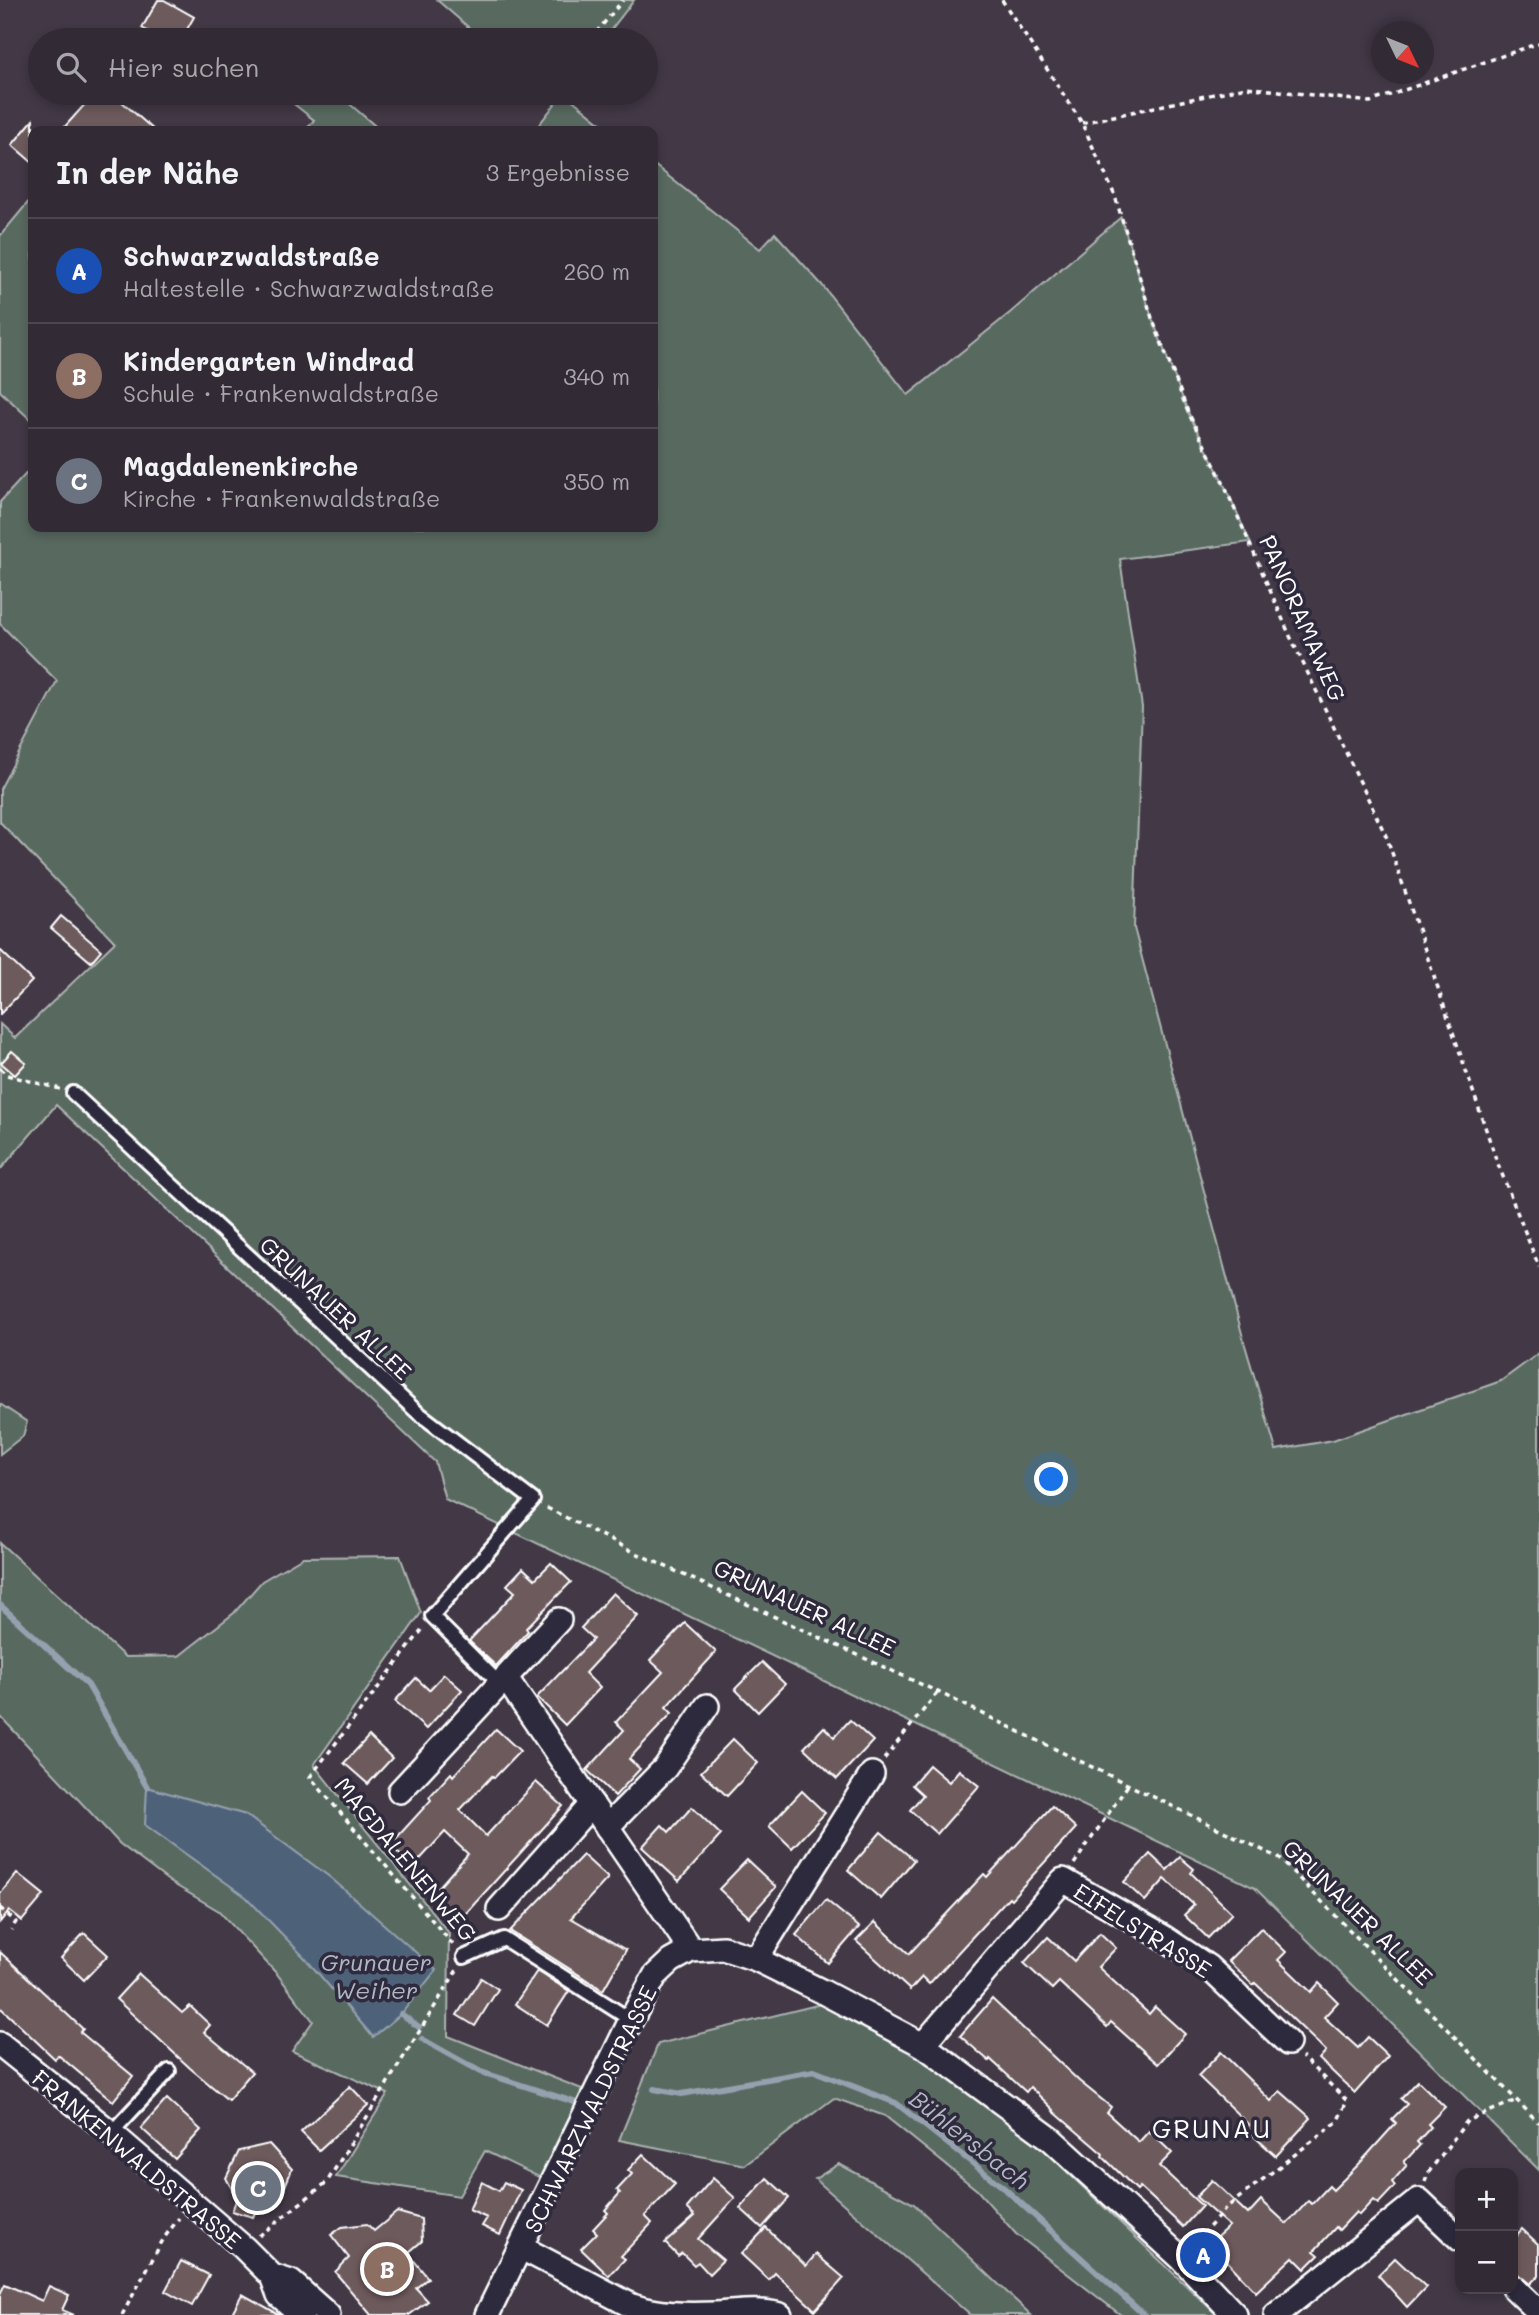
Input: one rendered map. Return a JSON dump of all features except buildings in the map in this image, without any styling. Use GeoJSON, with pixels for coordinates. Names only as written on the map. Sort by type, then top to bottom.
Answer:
{"type":"FeatureCollection","features":[{"type":"Feature","properties":{"kind":"street"},"geometry":{"type":"LineString","coordinates":[[400,1791],[559,1620]]}},
{"type":"Feature","properties":{"kind":"street"},"geometry":{"type":"LineString","coordinates":[[503,1681],[592,1804],[691,1950],[723,1948],[756,1959],[923,2045],[1051,2138],[1182,2259],[1234,2315]]}},
{"type":"Feature","properties":{"kind":"street"},"geometry":{"type":"LineString","coordinates":[[607,1827],[665,1769],[707,1706]]}},
{"type":"Feature","properties":{"kind":"street"},"geometry":{"type":"LineString","coordinates":[[756,1959],[872,1774]]}},
{"type":"Feature","properties":{"kind":"street"},"geometry":{"type":"LineString","coordinates":[[499,1909],[592,1804]]}},
{"type":"Feature","properties":{"kind":"street","name":"EIFELSTRASSE"},"geometry":{"type":"LineString","coordinates":[[923,2045],[1063,1880],[1163,1937],[1208,1967],[1287,2043]]}},
{"type":"Feature","properties":{"kind":"street","name":"SCHWARZWALDSTRASSE"},"geometry":{"type":"LineString","coordinates":[[488,2315],[655,1976],[671,1961],[691,1950]]}},
{"type":"Feature","properties":{"kind":"street","name":"FRANKENWALDSTRASSE"},"geometry":{"type":"LineString","coordinates":[[0,2044],[111,2133],[244,2248],[272,2276],[279,2295],[302,2315]]}},
{"type":"Feature","properties":{"kind":"street"},"geometry":{"type":"LineString","coordinates":[[1276,2315],[1419,2200],[1455,2234]]}},
{"type":"Feature","properties":{"kind":"street"},"geometry":{"type":"LineString","coordinates":[[522,2248],[650,2313],[712,2315],[764,2311],[780,2315]]}},
{"type":"Feature","properties":{"kind":"street","name":"FRANKENWALDSTRASSE"},"geometry":{"type":"LineString","coordinates":[[272,2276],[291,2282],[328,2315]]}},
{"type":"Feature","properties":{"kind":"street"},"geometry":{"type":"LineString","coordinates":[[1518,2292],[1539,2312]]}},
{"type":"Feature","properties":{"kind":"lane","name":"GRUNAUER ALLEE"},"geometry":{"type":"LineString","coordinates":[[73,1093],[416,1411],[533,1500]]}},
{"type":"Feature","properties":{"kind":"lane"},"geometry":{"type":"LineString","coordinates":[[503,1681],[432,1616],[533,1500]]}},
{"type":"Feature","properties":{"kind":"lane"},"geometry":{"type":"LineString","coordinates":[[464,1957],[504,1939],[631,2020]]}},
{"type":"Feature","properties":{"kind":"lane"},"geometry":{"type":"LineString","coordinates":[[111,2133],[169,2071]]}},
{"type":"Feature","properties":{"kind":"path"},"geometry":{"type":"LineString","coordinates":[[600,28],[623,0]]}},
{"type":"Feature","properties":{"kind":"path","name":"PANORAMAWEG"},"geometry":{"type":"LineString","coordinates":[[1002,0],[1082,123],[1115,197],[1152,318],[1188,412],[1222,480],[1290,636],[1387,838],[1496,1158],[1539,1267]]}},
{"type":"Feature","properties":{"kind":"path"},"geometry":{"type":"LineString","coordinates":[[1082,123],[1246,87],[1370,102],[1539,43]]}},
{"type":"Feature","properties":{"kind":"path"},"geometry":{"type":"LineString","coordinates":[[0,1068],[7,1075],[73,1093]]}},
{"type":"Feature","properties":{"kind":"path","name":"GRUNAUER ALLEE"},"geometry":{"type":"LineString","coordinates":[[533,1500],[634,1552],[938,1692],[1279,1858],[1539,2123]]}},
{"type":"Feature","properties":{"kind":"path","name":"MAGDALENENWEG"},"geometry":{"type":"LineString","coordinates":[[244,2248],[327,2182],[464,1957],[310,1777],[432,1616]]}},
{"type":"Feature","properties":{"kind":"path"},"geometry":{"type":"LineString","coordinates":[[872,1774],[938,1692]]}},
{"type":"Feature","properties":{"kind":"path"},"geometry":{"type":"LineString","coordinates":[[1063,1880],[1128,1785]]}},
{"type":"Feature","properties":{"kind":"path"},"geometry":{"type":"LineString","coordinates":[[0,1908],[16,1922],[11,1930]]}},
{"type":"Feature","properties":{"kind":"path"},"geometry":{"type":"LineString","coordinates":[[1182,2259],[1227,2207],[1337,2122],[1347,2101],[1287,2043]]}},
{"type":"Feature","properties":{"kind":"path"},"geometry":{"type":"LineString","coordinates":[[1419,2200],[1428,2174],[1467,2121],[1518,2100]]}},
{"type":"Feature","properties":{"kind":"path"},"geometry":{"type":"LineString","coordinates":[[122,2315],[164,2238],[191,2203]]}},
{"type":"Feature","properties":{"kind":"green space"},"geometry":{"type":"Polygon","coordinates":[[[437,0],[634,0],[612,28],[469,28],[437,0]]]}},
{"type":"Feature","properties":{"kind":"green space"},"geometry":{"type":"Polygon","coordinates":[[[295,105],[351,105],[375,126],[309,126],[314,120],[295,105]]]}},
{"type":"Feature","properties":{"kind":"green space"},"geometry":{"type":"Polygon","coordinates":[[[554,105],[579,105],[605,126],[538,126],[554,105]]]}},
{"type":"Feature","properties":{"kind":"green space"},"geometry":{"type":"Polygon","coordinates":[[[658,168],[760,249],[775,233],[822,285],[908,395],[1011,312],[1121,217],[1152,318],[1188,412],[1250,542],[1120,559],[1142,707],[1134,928],[1245,1345],[1276,1450],[1333,1440],[1501,1381],[1539,1353],[1539,2170],[1255,1888],[445,1499],[435,1462],[56,1105],[0,1170],[0,1024],[15,1038],[115,942],[0,822],[0,789],[57,681],[0,624],[0,502],[28,471],[28,532],[658,532],[658,168]]]}},
{"type":"Feature","properties":{"kind":"green space"},"geometry":{"type":"Polygon","coordinates":[[[28,202],[28,417],[0,391],[0,236],[28,202]]]}},
{"type":"Feature","properties":{"kind":"green space"},"geometry":{"type":"Polygon","coordinates":[[[0,1404],[27,1422],[23,1436],[0,1454],[0,1404]]]}},
{"type":"Feature","properties":{"kind":"green space"},"geometry":{"type":"Polygon","coordinates":[[[0,1543],[125,1657],[179,1656],[234,1613],[262,1581],[303,1557],[400,1556],[421,1613],[314,1765],[449,1933],[448,2036],[587,2091],[545,2180],[485,2151],[459,2196],[336,2177],[388,2094],[292,2051],[313,2021],[277,1974],[219,1911],[170,1882],[120,1844],[0,1716],[0,1543]]]}},
{"type":"Feature","properties":{"kind":"green space"},"geometry":{"type":"Polygon","coordinates":[[[821,2004],[920,2055],[1038,2144],[1217,2315],[1121,2315],[1016,2234],[977,2190],[885,2116],[834,2098],[745,2165],[619,2140],[658,2044],[821,2004]]]}},
{"type":"Feature","properties":{"kind":"green space"},"geometry":{"type":"Polygon","coordinates":[[[839,2164],[914,2204],[1031,2315],[970,2315],[815,2179],[839,2164]]]}},
{"type":"Feature","properties":{"kind":"water","name":"Grunauer Weiher"},"geometry":{"type":"Polygon","coordinates":[[[147,1787],[246,1815],[331,1878],[436,1970],[401,2014],[373,2037],[305,1958],[246,1897],[145,1825],[147,1787]]]}},
{"type":"Feature","properties":{"kind":"waterway","name":"Bühlersbach"},"geometry":{"type":"LineString","coordinates":[[0,1605],[88,1685],[147,1787]]}},
{"type":"Feature","properties":{"kind":"waterway","name":"Bühlersbach"},"geometry":{"type":"LineString","coordinates":[[401,2014],[419,2027]]}},
{"type":"Feature","properties":{"kind":"waterway","name":"Bühlersbach"},"geometry":{"type":"LineString","coordinates":[[422,2039],[481,2072],[574,2102]]}},
{"type":"Feature","properties":{"kind":"waterway","name":"Bühlersbach"},"geometry":{"type":"LineString","coordinates":[[654,2089],[682,2094],[814,2071],[896,2103],[1004,2188],[1144,2315]]}},
{"type":"Feature","properties":{"kind":"place","name":"Magdalenenkirche"},"geometry":{"type":"Point","coordinates":[258,2188]}},
{"type":"Feature","properties":{"kind":"place","name":"Schwarzwaldstraße"},"geometry":{"type":"Point","coordinates":[1203,2255]}},
{"type":"Feature","properties":{"kind":"place","name":"Kindergarten Windrad"},"geometry":{"type":"Point","coordinates":[387,2269]}},
{"type":"Feature","properties":{"kind":"district","name":"GRUNAU"},"geometry":{"type":"Point","coordinates":[1212,2128]}}]}
